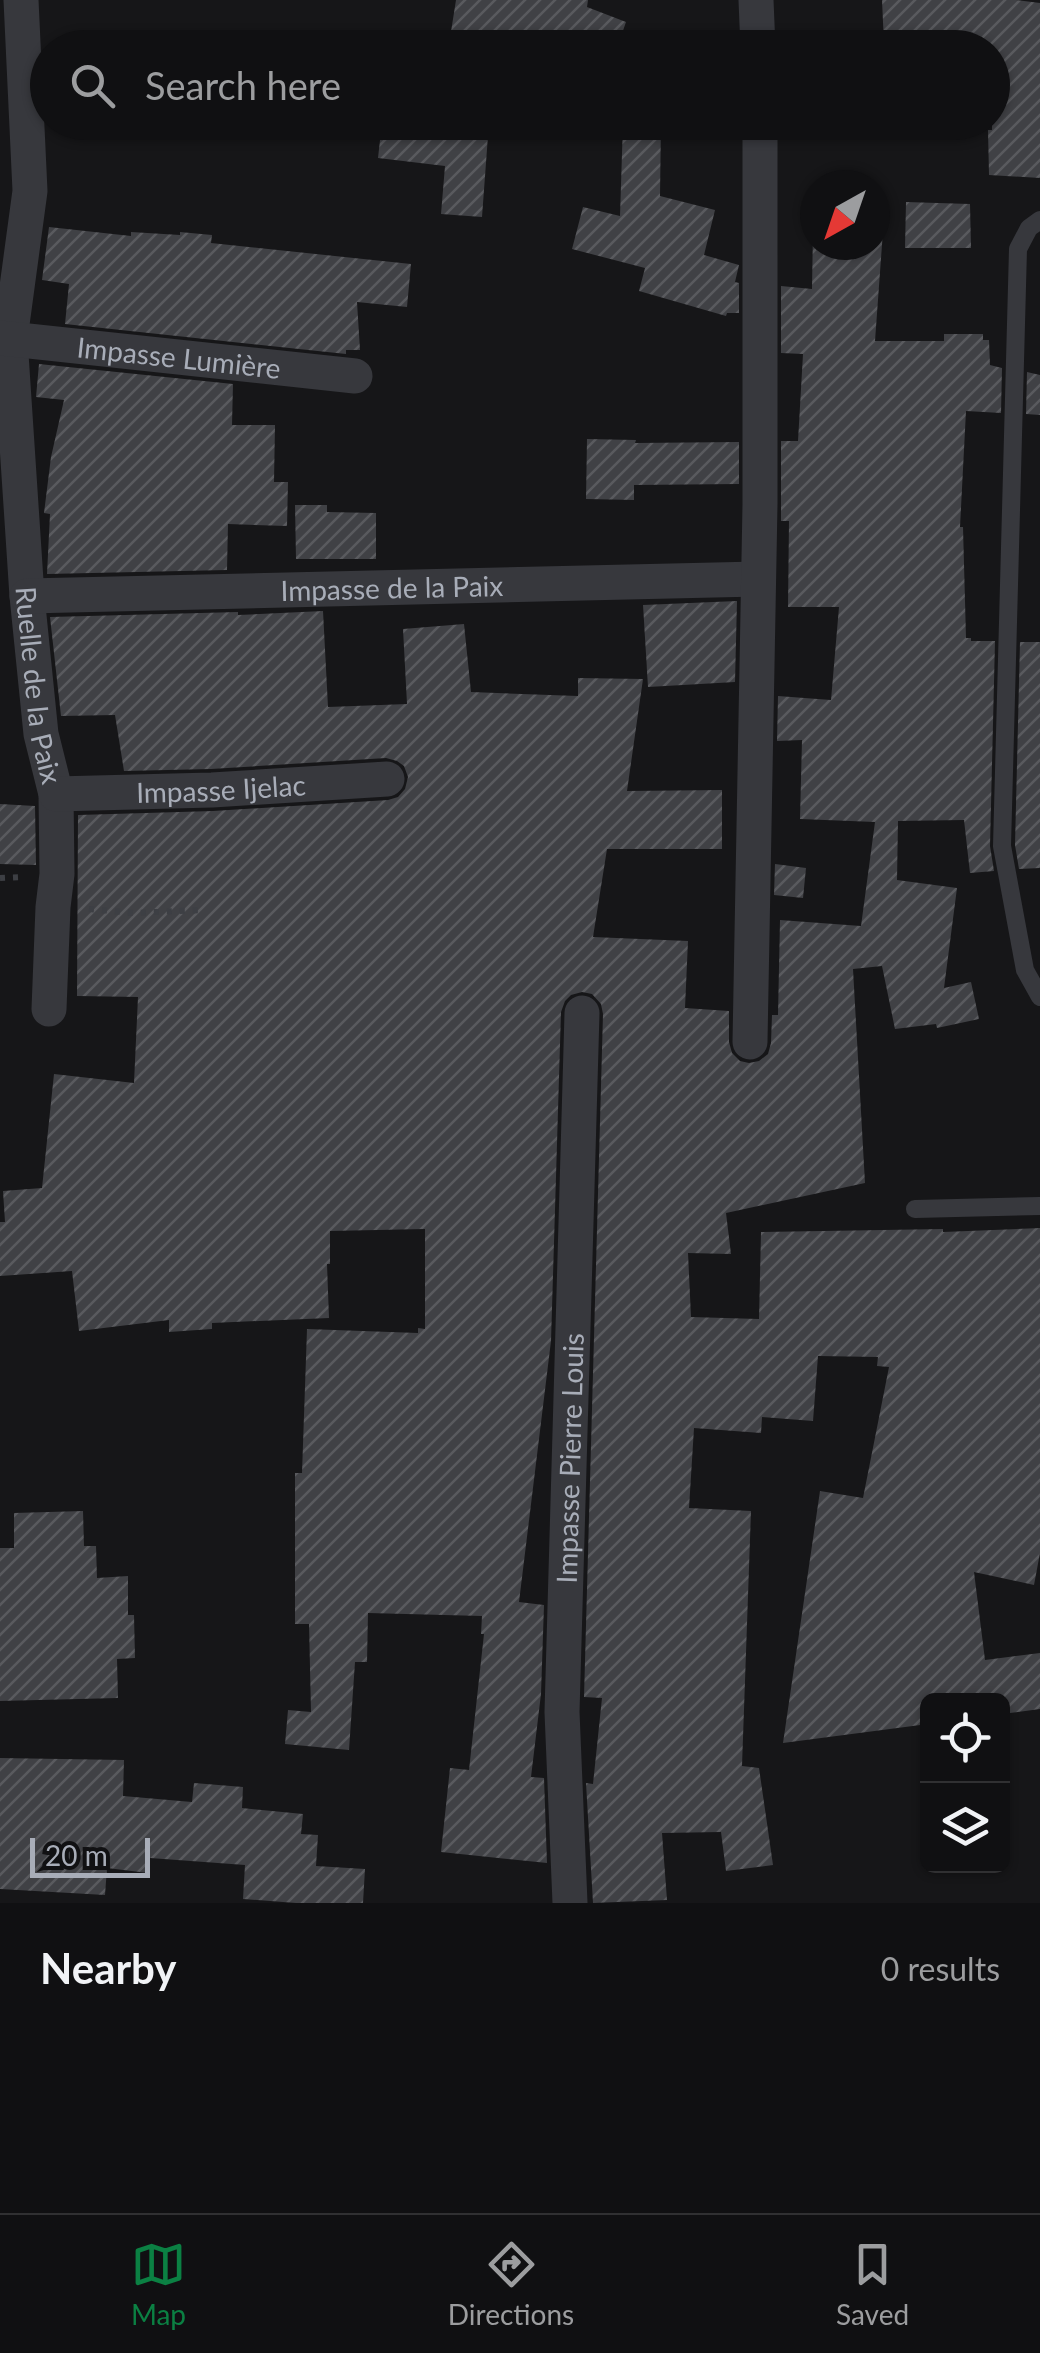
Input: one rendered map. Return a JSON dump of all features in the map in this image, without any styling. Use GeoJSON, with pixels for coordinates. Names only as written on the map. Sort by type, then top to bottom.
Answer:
{"type":"FeatureCollection","features":[{"type":"Feature","properties":{"kind":"street","name":"Ruelle de la Paix"},"geometry":{"type":"LineString","coordinates":[[21,0],[30,192],[5,339],[41,734],[56,794],[57,874],[49,1009]]}},
{"type":"Feature","properties":{"kind":"street"},"geometry":{"type":"LineString","coordinates":[[756,0],[757,30]]}},
{"type":"Feature","properties":{"kind":"street"},"geometry":{"type":"LineString","coordinates":[[750,1042],[760,140]]}},
{"type":"Feature","properties":{"kind":"street","name":"Impasse Lumière"},"geometry":{"type":"LineString","coordinates":[[5,339],[356,376]]}},
{"type":"Feature","properties":{"kind":"street","name":"Impasse de la Paix"},"geometry":{"type":"LineString","coordinates":[[27,596],[758,579]]}},
{"type":"Feature","properties":{"kind":"street","name":"Impasse Ijelac"},"geometry":{"type":"LineString","coordinates":[[56,794],[212,790],[386,779]]}},
{"type":"Feature","properties":{"kind":"street","name":"Impasse Pierre Louis"},"geometry":{"type":"LineString","coordinates":[[570,1903],[562,1712],[582,1013]]}},
{"type":"Feature","properties":{"kind":"lane"},"geometry":{"type":"LineString","coordinates":[[1040,220],[1029,228],[1018,249],[1002,846],[1024,970],[1040,997]]}},
{"type":"Feature","properties":{"kind":"lane"},"geometry":{"type":"LineString","coordinates":[[915,1209],[1040,1206]]}},
{"type":"Feature","properties":{"kind":"path"},"geometry":{"type":"LineString","coordinates":[[53,907],[133,912],[202,910]]}},
{"type":"Feature","properties":{"kind":"building"},"geometry":{"type":"Polygon","coordinates":[[[456,0],[588,0],[587,7],[626,22],[623,30],[451,30],[456,0]]]}},
{"type":"Feature","properties":{"kind":"building"},"geometry":{"type":"Polygon","coordinates":[[[882,0],[1040,3],[1040,178],[989,175],[988,140],[1010,140],[1010,30],[883,30],[882,0]]]}},
{"type":"Feature","properties":{"kind":"building"},"geometry":{"type":"Polygon","coordinates":[[[380,140],[488,140],[482,217],[441,214],[445,166],[378,158],[380,140]]]}},
{"type":"Feature","properties":{"kind":"building"},"geometry":{"type":"Polygon","coordinates":[[[622,140],[661,140],[660,196],[715,210],[704,255],[739,265],[735,282],[739,283],[739,313],[726,316],[639,291],[645,268],[572,249],[583,207],[620,216],[622,140]]]}},
{"type":"Feature","properties":{"kind":"building"},"geometry":{"type":"Polygon","coordinates":[[[906,202],[970,204],[971,248],[905,248],[906,202]]]}},
{"type":"Feature","properties":{"kind":"building"},"geometry":{"type":"Polygon","coordinates":[[[49,227],[131,236],[131,232],[212,235],[211,243],[411,264],[407,307],[357,302],[360,350],[346,350],[346,354],[65,324],[69,284],[42,280],[49,227]]]}},
{"type":"Feature","properties":{"kind":"building"},"geometry":{"type":"Polygon","coordinates":[[[812,260],[881,260],[875,341],[944,341],[944,334],[983,334],[983,340],[989,340],[990,365],[1002,368],[1001,413],[966,411],[960,527],[966,638],[995,641],[990,846],[994,871],[970,873],[964,820],[898,821],[897,880],[957,888],[944,988],[971,982],[979,1019],[937,1028],[936,1024],[895,1029],[882,966],[853,969],[865,1183],[726,1213],[731,1254],[688,1253],[691,1317],[759,1319],[761,1232],[1040,1228],[1040,1553],[1034,1585],[974,1572],[985,1660],[1040,1653],[1040,1709],[1010,1713],[1010,1693],[920,1693],[920,1725],[783,1743],[820,1491],[863,1498],[889,1367],[877,1366],[878,1357],[818,1356],[813,1421],[762,1417],[761,1433],[694,1428],[689,1508],[751,1511],[742,1766],[759,1768],[773,1865],[726,1871],[721,1832],[662,1833],[667,1900],[593,1903],[586,1783],[593,1784],[602,1698],[584,1697],[601,1004],[592,994],[582,992],[571,995],[561,1012],[551,1341],[519,1602],[544,1605],[541,1694],[531,1777],[544,1778],[547,1863],[441,1852],[450,1768],[469,1770],[484,1634],[482,1616],[368,1613],[367,1662],[355,1662],[349,1750],[285,1744],[288,1710],[311,1712],[309,1624],[295,1624],[295,1473],[302,1473],[307,1329],[418,1333],[418,1328],[425,1329],[425,1229],[330,1231],[329,1318],[212,1323],[212,1329],[169,1332],[169,1320],[79,1331],[72,1271],[0,1276],[0,1222],[5,1222],[3,1191],[42,1188],[54,1074],[134,1083],[138,997],[77,996],[78,815],[388,800],[405,789],[408,777],[404,766],[386,758],[124,771],[115,715],[61,716],[50,617],[323,611],[328,707],[407,704],[403,629],[464,624],[471,692],[578,696],[578,678],[643,679],[627,791],[722,790],[722,849],[607,849],[593,937],[688,941],[685,1008],[729,1011],[732,1053],[740,1061],[759,1061],[768,1054],[772,1015],[778,1015],[780,920],[861,926],[875,822],[800,819],[802,740],[777,741],[778,696],[831,700],[839,607],[788,607],[789,521],[781,521],[781,441],[798,441],[803,354],[781,353],[781,286],[812,289],[812,260]]]}},
{"type":"Feature","properties":{"kind":"building"},"geometry":{"type":"Polygon","coordinates":[[[39,364],[233,384],[232,425],[275,425],[274,482],[288,482],[287,526],[228,524],[227,570],[47,574],[50,514],[44,513],[64,400],[36,397],[39,364]]]}},
{"type":"Feature","properties":{"kind":"building"},"geometry":{"type":"Polygon","coordinates":[[[1027,372],[1040,375],[1040,415],[1026,414],[1027,372]]]}},
{"type":"Feature","properties":{"kind":"building"},"geometry":{"type":"Polygon","coordinates":[[[587,439],[636,440],[635,443],[739,442],[739,484],[634,485],[634,500],[586,499],[587,439]]]}},
{"type":"Feature","properties":{"kind":"building"},"geometry":{"type":"Polygon","coordinates":[[[295,505],[327,505],[327,512],[376,513],[376,559],[296,559],[295,505]]]}},
{"type":"Feature","properties":{"kind":"building"},"geometry":{"type":"Polygon","coordinates":[[[737,601],[735,682],[648,687],[643,605],[737,601]]]}},
{"type":"Feature","properties":{"kind":"building"},"geometry":{"type":"Polygon","coordinates":[[[1020,642],[1040,642],[1040,868],[1019,869],[1015,845],[1020,642]]]}},
{"type":"Feature","properties":{"kind":"building"},"geometry":{"type":"Polygon","coordinates":[[[0,804],[35,806],[36,865],[0,864],[0,804]]]}},
{"type":"Feature","properties":{"kind":"building"},"geometry":{"type":"Polygon","coordinates":[[[775,864],[806,868],[803,898],[774,895],[775,864]]]}},
{"type":"Feature","properties":{"kind":"building"},"geometry":{"type":"Polygon","coordinates":[[[83,1511],[84,1546],[96,1546],[97,1578],[128,1576],[128,1615],[134,1615],[135,1658],[117,1659],[118,1698],[0,1701],[0,1548],[14,1548],[14,1513],[83,1511]]]}},
{"type":"Feature","properties":{"kind":"building"},"geometry":{"type":"Polygon","coordinates":[[[0,1758],[124,1760],[123,1796],[192,1802],[194,1783],[243,1787],[242,1808],[303,1814],[301,1834],[318,1835],[316,1866],[365,1869],[363,1903],[243,1899],[245,1865],[150,1858],[148,1873],[107,1868],[105,1895],[0,1889],[0,1758]]]}}]}
